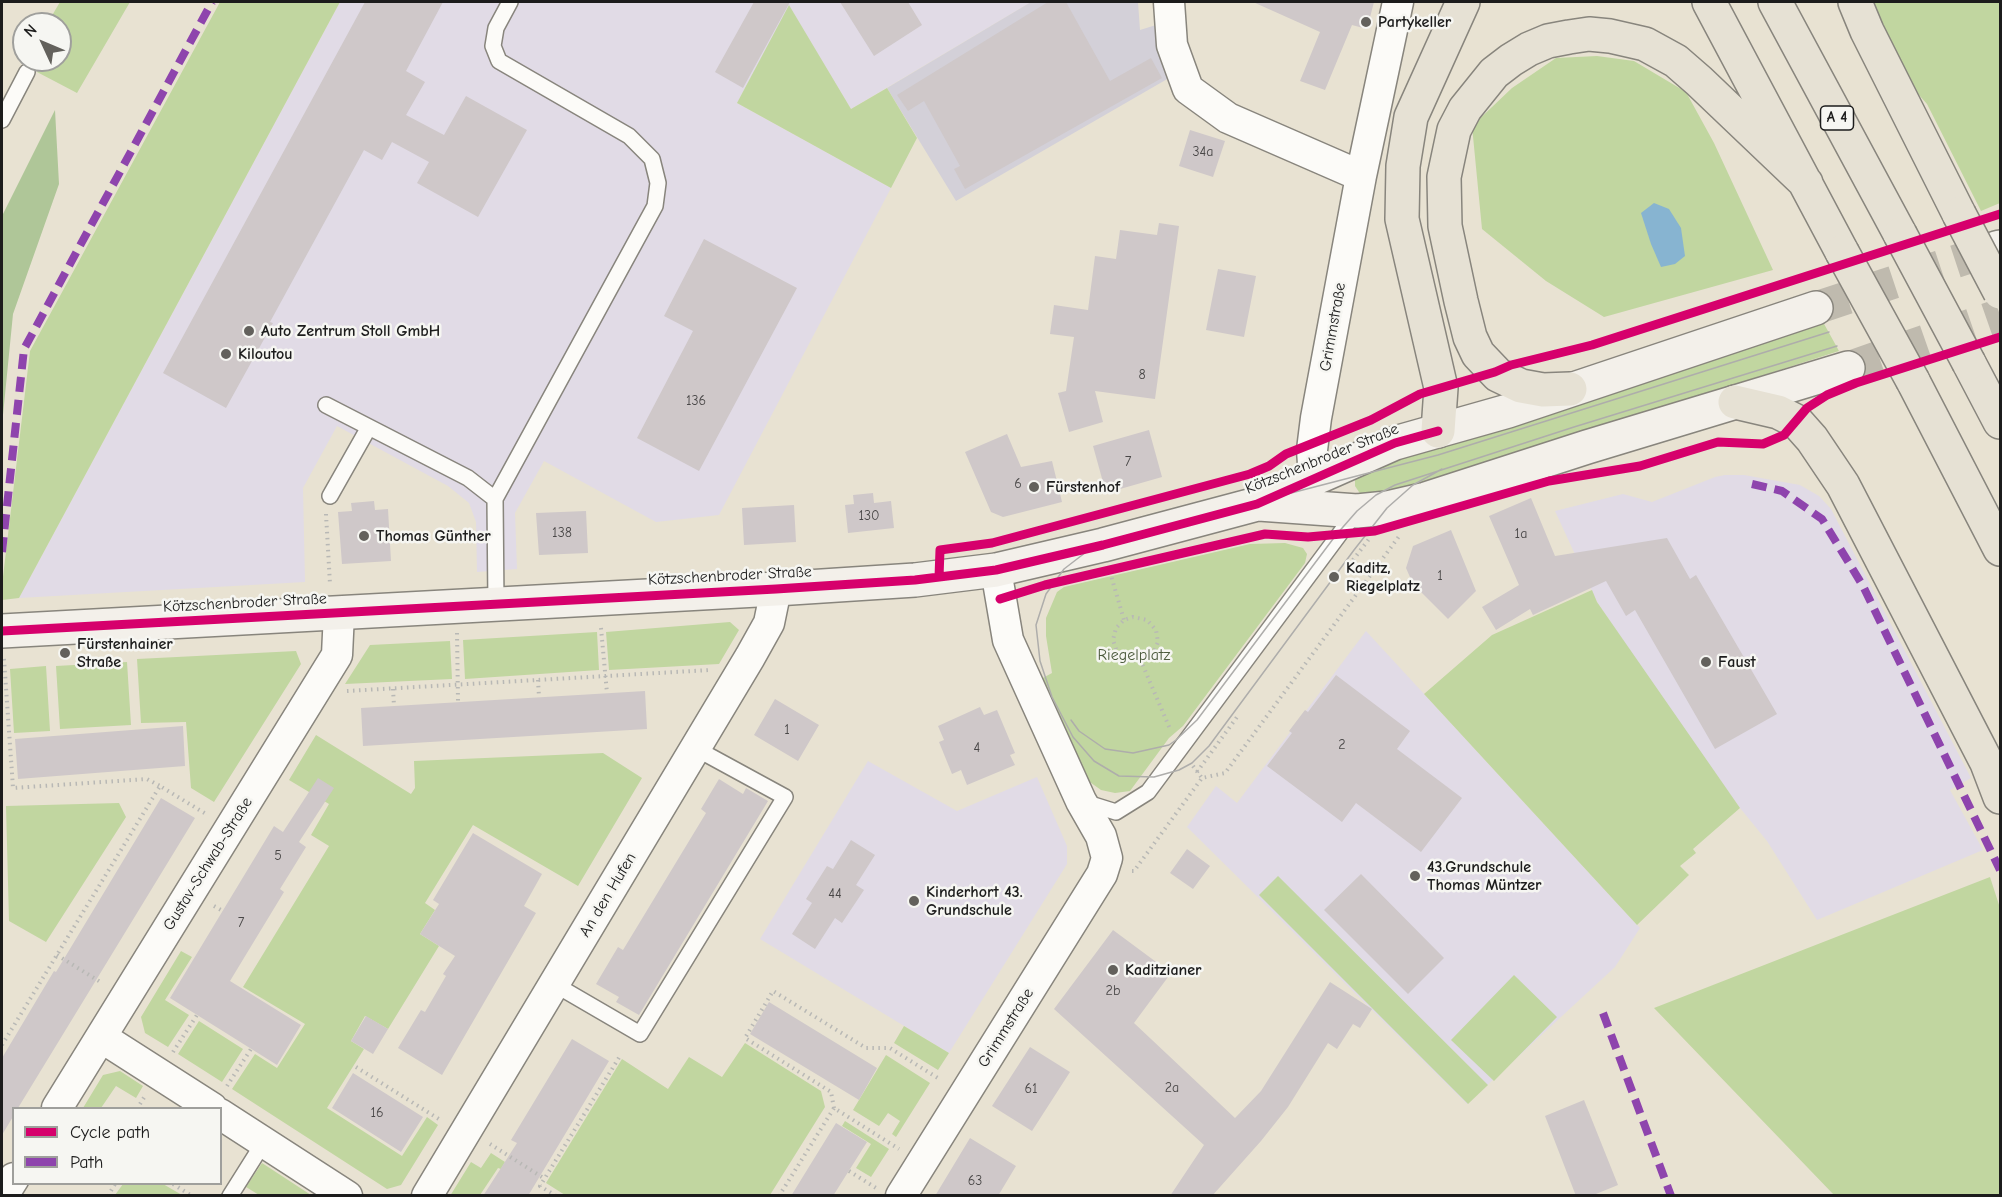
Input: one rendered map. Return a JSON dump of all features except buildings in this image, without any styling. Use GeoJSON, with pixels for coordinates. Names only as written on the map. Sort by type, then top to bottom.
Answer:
{"type":"FeatureCollection","features":[{"type":"Feature","properties":{"kind":"highway"},"geometry":{"type":"LineString","coordinates":[[1438,431],[1441,388],[1402,219],[1403,166],[1411,117],[1463,2]]}},
{"type":"Feature","properties":{"kind":"highway"},"geometry":{"type":"LineString","coordinates":[[1709,2],[2001,549]]}},
{"type":"Feature","properties":{"kind":"highway","name":"A 4"},"geometry":{"type":"LineString","coordinates":[[1775,2],[2001,422]]}},
{"type":"Feature","properties":{"kind":"highway"},"geometry":{"type":"LineString","coordinates":[[1855,2],[1867,31],[1959,214],[2001,292]]}},
{"type":"Feature","properties":{"kind":"highway"},"geometry":{"type":"LineString","coordinates":[[1570,389],[1544,390],[1521,386],[1495,372],[1478,354],[1470,337],[1461,302],[1445,226],[1444,177],[1454,130],[1465,109],[1494,73],[1510,60],[1548,41],[1589,34],[1645,44],[1676,62],[1699,81],[1806,183]]}},
{"type":"Feature","properties":{"kind":"highway"},"geometry":{"type":"LineString","coordinates":[[1735,402],[1778,412],[1796,421],[1819,448],[1848,496],[1987,763],[2001,797]]}},
{"type":"Feature","properties":{"kind":"street"},"geometry":{"type":"LineString","coordinates":[[1169,2],[1172,45],[1188,89],[1228,118],[1361,176]]}},
{"type":"Feature","properties":{"kind":"street","name":"Grimmstraße"},"geometry":{"type":"LineString","coordinates":[[1317,493],[1312,450],[1317,418],[1361,176],[1398,2]]}},
{"type":"Feature","properties":{"kind":"street","name":"Kötzschenbroder Straße"},"geometry":{"type":"LineString","coordinates":[[2,631],[334,599],[456,607],[915,580],[996,570],[1103,545],[1257,504],[1317,493],[1395,443],[1508,411],[1816,308]]}},
{"type":"Feature","properties":{"kind":"street","name":"Kötzschenbroder Straße"},"geometry":{"type":"LineString","coordinates":[[1317,493],[1357,525],[1387,508],[1426,499],[1848,368]]}},
{"type":"Feature","properties":{"kind":"street"},"geometry":{"type":"LineString","coordinates":[[996,570],[1008,640],[1081,801],[1101,836],[1107,858]]}},
{"type":"Feature","properties":{"kind":"street","name":"An den Hufen"},"geometry":{"type":"LineString","coordinates":[[427,1196],[744,668],[769,623],[776,589]]}},
{"type":"Feature","properties":{"kind":"street","name":"Gustav-Schwab-Straße"},"geometry":{"type":"LineString","coordinates":[[58,1107],[337,655],[334,599]]}},
{"type":"Feature","properties":{"kind":"street","name":"Grimmstraße"},"geometry":{"type":"LineString","coordinates":[[890,1192],[921,1163],[1102,874],[1107,858]]}},
{"type":"Feature","properties":{"kind":"street"},"geometry":{"type":"LineString","coordinates":[[100,1037],[158,1074],[219,1104],[264,1142],[347,1196]]}},
{"type":"Feature","properties":{"kind":"lane"},"geometry":{"type":"LineString","coordinates":[[496,604],[495,499],[655,206],[658,183],[652,159],[629,136],[499,60],[493,46],[496,28],[510,2]]}},
{"type":"Feature","properties":{"kind":"lane"},"geometry":{"type":"LineString","coordinates":[[2,120],[27,72]]}},
{"type":"Feature","properties":{"kind":"lane"},"geometry":{"type":"LineString","coordinates":[[326,405],[468,478],[495,499]]}},
{"type":"Feature","properties":{"kind":"lane"},"geometry":{"type":"LineString","coordinates":[[330,496],[369,427]]}},
{"type":"Feature","properties":{"kind":"lane"},"geometry":{"type":"LineString","coordinates":[[1081,801],[1116,812],[1148,792],[1357,525]]}},
{"type":"Feature","properties":{"kind":"lane"},"geometry":{"type":"LineString","coordinates":[[554,984],[640,1034],[785,796],[695,748]]}},
{"type":"Feature","properties":{"kind":"lane"},"geometry":{"type":"LineString","coordinates":[[230,1196],[264,1142]]}},
{"type":"Feature","properties":{"kind":"path"},"geometry":{"type":"LineString","coordinates":[[330,496],[326,508],[334,599]]}},
{"type":"Feature","properties":{"kind":"path"},"geometry":{"type":"LineString","coordinates":[[1107,858],[1134,872],[1202,778],[1225,773],[1426,499]]}},
{"type":"Feature","properties":{"kind":"path"},"geometry":{"type":"LineString","coordinates":[[1098,572],[1121,567]]}},
{"type":"Feature","properties":{"kind":"path"},"geometry":{"type":"LineString","coordinates":[[1110,570],[1124,620]]}},
{"type":"Feature","properties":{"kind":"path"},"geometry":{"type":"LineString","coordinates":[[598,599],[607,693]]}},
{"type":"Feature","properties":{"kind":"path"},"geometry":{"type":"LineString","coordinates":[[456,607],[458,701]]}},
{"type":"Feature","properties":{"kind":"path"},"geometry":{"type":"LineString","coordinates":[[1133,617],[1147,620],[1156,630],[1158,642],[1153,654],[1141,661],[1126,660],[1117,652],[1113,640],[1116,628],[1124,620],[1133,617]]}},
{"type":"Feature","properties":{"kind":"path"},"geometry":{"type":"LineString","coordinates":[[2,631],[13,788],[147,779],[230,828]]}},
{"type":"Feature","properties":{"kind":"path"},"geometry":{"type":"LineString","coordinates":[[1141,661],[1173,735],[1202,778]]}},
{"type":"Feature","properties":{"kind":"path"},"geometry":{"type":"LineString","coordinates":[[313,693],[744,668]]}},
{"type":"Feature","properties":{"kind":"path"},"geometry":{"type":"LineString","coordinates":[[538,680],[539,697]]}},
{"type":"Feature","properties":{"kind":"path"},"geometry":{"type":"LineString","coordinates":[[393,689],[394,706]]}},
{"type":"Feature","properties":{"kind":"path"},"geometry":{"type":"LineString","coordinates":[[1197,771],[1238,717]]}},
{"type":"Feature","properties":{"kind":"path"},"geometry":{"type":"LineString","coordinates":[[2,1045],[160,786]]}},
{"type":"Feature","properties":{"kind":"path"},"geometry":{"type":"LineString","coordinates":[[57,955],[125,998]]}},
{"type":"Feature","properties":{"kind":"path"},"geometry":{"type":"LineString","coordinates":[[779,1196],[834,1108],[831,1092],[745,1038],[773,991],[866,1048],[890,1048],[965,1094]]}},
{"type":"Feature","properties":{"kind":"path"},"geometry":{"type":"LineString","coordinates":[[158,1074],[197,1015]]}},
{"type":"Feature","properties":{"kind":"path"},"geometry":{"type":"LineString","coordinates":[[219,1104],[251,1049]]}},
{"type":"Feature","properties":{"kind":"path"},"geometry":{"type":"LineString","coordinates":[[556,1196],[540,1186],[620,1056]]}},
{"type":"Feature","properties":{"kind":"path"},"geometry":{"type":"LineString","coordinates":[[356,1067],[545,1179]]}},
{"type":"Feature","properties":{"kind":"path"},"geometry":{"type":"LineString","coordinates":[[834,1108],[921,1163]]}},
{"type":"Feature","properties":{"kind":"path"},"geometry":{"type":"LineString","coordinates":[[849,1171],[890,1192]]}},
{"type":"Feature","properties":{"kind":"path"},"geometry":{"type":"LineString","coordinates":[[175,1185],[192,1196]]}},
{"type":"Feature","properties":{"kind":"shaded area"},"geometry":{"type":"Polygon","coordinates":[[[340,2],[1031,2],[851,109],[789,6],[737,103],[891,188],[719,515],[656,522],[544,461],[515,513],[517,569],[477,572],[476,522],[469,503],[448,486],[337,426],[303,488],[305,582],[19,598],[340,2]]]}},
{"type":"Feature","properties":{"kind":"shaded area"},"geometry":{"type":"Polygon","coordinates":[[[1031,2],[1138,2],[1140,30],[1156,25],[1169,78],[956,201],[887,88],[1031,2]]]}},
{"type":"Feature","properties":{"kind":"shaded area"},"geometry":{"type":"Polygon","coordinates":[[[1725,475],[1744,475],[1800,485],[1819,496],[1831,509],[1971,778],[1950,790],[1983,850],[1817,920],[1767,841],[1683,730],[1597,602],[1555,511],[1623,494],[1652,502],[1725,475]]]}},
{"type":"Feature","properties":{"kind":"shaded area","name":"43.Grundschule Thomas Müntzer"},"geometry":{"type":"Polygon","coordinates":[[[1366,631],[1640,928],[1615,967],[1467,1104],[1187,827],[1216,786],[1237,803],[1366,631]]]}},
{"type":"Feature","properties":{"kind":"shaded area","name":"Kinderhort 43. Grundschule"},"geometry":{"type":"Polygon","coordinates":[[[868,761],[957,811],[1037,777],[1067,846],[1067,864],[949,1053],[760,939],[868,761]]]}},
{"type":"Feature","properties":{"kind":"green space"},"geometry":{"type":"Polygon","coordinates":[[[60,2],[130,2],[77,93],[37,72],[72,72],[72,12],[54,12],[60,2]]]}},
{"type":"Feature","properties":{"kind":"green space"},"geometry":{"type":"Polygon","coordinates":[[[220,2],[340,2],[19,598],[2,600],[30,351],[220,2]]]}},
{"type":"Feature","properties":{"kind":"green space"},"geometry":{"type":"Polygon","coordinates":[[[1836,2],[2000,2],[2000,203],[1981,211],[1927,104],[1836,2]]]}},
{"type":"Feature","properties":{"kind":"green space"},"geometry":{"type":"Polygon","coordinates":[[[789,5],[851,109],[887,88],[917,138],[891,188],[737,103],[789,5]]]}},
{"type":"Feature","properties":{"kind":"green space"},"geometry":{"type":"Polygon","coordinates":[[[1597,56],[1634,61],[1686,92],[1714,143],[1773,270],[1604,317],[1546,281],[1482,229],[1472,126],[1512,88],[1556,58],[1597,56]]]}},
{"type":"Feature","properties":{"kind":"green space"},"geometry":{"type":"Polygon","coordinates":[[[55,110],[59,184],[13,314],[2,425],[2,216],[55,110]]]}},
{"type":"Feature","properties":{"kind":"green space"},"geometry":{"type":"Polygon","coordinates":[[[1823,322],[1839,351],[1458,473],[1376,495],[1361,495],[1355,486],[1355,475],[1376,462],[1823,322]]]}},
{"type":"Feature","properties":{"kind":"green space","name":"Riegelplatz"},"geometry":{"type":"Polygon","coordinates":[[[1285,543],[1303,548],[1307,554],[1305,563],[1183,726],[1169,738],[1130,791],[1115,793],[1101,790],[1087,780],[1039,680],[1052,673],[1046,636],[1046,618],[1057,592],[1064,587],[1250,544],[1285,543]]]}},
{"type":"Feature","properties":{"kind":"green space"},"geometry":{"type":"Polygon","coordinates":[[[1592,590],[1597,602],[1740,808],[1693,849],[1696,853],[1680,866],[1689,875],[1637,925],[1424,694],[1492,635],[1592,590]]]}},
{"type":"Feature","properties":{"kind":"green space"},"geometry":{"type":"Polygon","coordinates":[[[730,622],[739,630],[719,664],[609,670],[606,632],[730,622]]]}},
{"type":"Feature","properties":{"kind":"green space"},"geometry":{"type":"Polygon","coordinates":[[[597,632],[599,670],[465,679],[463,640],[597,632]]]}},
{"type":"Feature","properties":{"kind":"green space"},"geometry":{"type":"Polygon","coordinates":[[[450,641],[452,679],[345,684],[370,645],[450,641]]]}},
{"type":"Feature","properties":{"kind":"green space"},"geometry":{"type":"Polygon","coordinates":[[[296,651],[301,664],[214,802],[191,788],[186,722],[141,723],[137,659],[296,651]]]}},
{"type":"Feature","properties":{"kind":"green space"},"geometry":{"type":"Polygon","coordinates":[[[127,662],[131,725],[60,729],[56,666],[127,662]]]}},
{"type":"Feature","properties":{"kind":"green space"},"geometry":{"type":"Polygon","coordinates":[[[46,666],[50,731],[14,733],[10,669],[46,666]]]}},
{"type":"Feature","properties":{"kind":"green space"},"geometry":{"type":"Polygon","coordinates":[[[316,735],[411,794],[415,788],[414,761],[603,753],[642,778],[578,886],[473,825],[425,903],[435,910],[420,934],[439,946],[388,1029],[365,1016],[351,1041],[364,1049],[327,1108],[402,1156],[427,1117],[438,1125],[401,1185],[387,1189],[232,1089],[255,1054],[277,1068],[305,1024],[243,987],[329,846],[311,835],[329,804],[289,780],[316,735]]]}},
{"type":"Feature","properties":{"kind":"green space"},"geometry":{"type":"Polygon","coordinates":[[[119,803],[126,817],[46,942],[9,921],[6,806],[119,803]]]}},
{"type":"Feature","properties":{"kind":"green space"},"geometry":{"type":"Polygon","coordinates":[[[1278,876],[1488,1085],[1468,1104],[1259,895],[1278,876]]]}},
{"type":"Feature","properties":{"kind":"green space"},"geometry":{"type":"Polygon","coordinates":[[[1990,877],[2000,908],[2000,1195],[1834,1195],[1654,1008],[1990,877]]]}},
{"type":"Feature","properties":{"kind":"green space"},"geometry":{"type":"Polygon","coordinates":[[[181,951],[192,957],[165,1000],[189,1015],[168,1047],[145,1033],[141,1017],[181,951]]]}},
{"type":"Feature","properties":{"kind":"green space"},"geometry":{"type":"Polygon","coordinates":[[[1514,975],[1557,1017],[1494,1081],[1451,1040],[1514,975]]]}},
{"type":"Feature","properties":{"kind":"green space"},"geometry":{"type":"Polygon","coordinates":[[[199,1021],[243,1049],[222,1082],[178,1054],[199,1021]]]}},
{"type":"Feature","properties":{"kind":"green space"},"geometry":{"type":"Polygon","coordinates":[[[904,1026],[949,1053],[938,1070],[894,1043],[904,1026]]]}},
{"type":"Feature","properties":{"kind":"green space"},"geometry":{"type":"Polygon","coordinates":[[[745,1043],[821,1091],[825,1107],[770,1195],[565,1195],[546,1183],[622,1059],[668,1089],[689,1057],[722,1077],[745,1043]]]}},
{"type":"Feature","properties":{"kind":"green space"},"geometry":{"type":"Polygon","coordinates":[[[886,1055],[930,1083],[896,1137],[892,1134],[900,1121],[888,1113],[879,1126],[853,1110],[886,1055]]]}},
{"type":"Feature","properties":{"kind":"green space"},"geometry":{"type":"Polygon","coordinates":[[[120,1071],[143,1086],[136,1098],[116,1086],[102,1107],[84,1107],[103,1075],[120,1071]]]}},
{"type":"Feature","properties":{"kind":"green space"},"geometry":{"type":"Polygon","coordinates":[[[845,1121],[889,1149],[871,1177],[856,1168],[871,1144],[842,1126],[845,1121]]]}},
{"type":"Feature","properties":{"kind":"green space"},"geometry":{"type":"Polygon","coordinates":[[[491,1153],[505,1162],[501,1169],[498,1168],[480,1195],[450,1196],[471,1162],[481,1168],[491,1153]]]}},
{"type":"Feature","properties":{"kind":"green space"},"geometry":{"type":"Polygon","coordinates":[[[262,1163],[311,1195],[259,1195],[246,1187],[262,1163]]]}},
{"type":"Feature","properties":{"kind":"green space"},"geometry":{"type":"Polygon","coordinates":[[[122,1185],[165,1185],[182,1195],[115,1195],[122,1185]]]}},
{"type":"Feature","properties":{"kind":"water"},"geometry":{"type":"Polygon","coordinates":[[[1654,203],[1669,209],[1681,228],[1685,256],[1675,264],[1661,267],[1651,244],[1641,213],[1654,203]]]}},
{"type":"Feature","properties":{"kind":"tunnel"},"geometry":{"type":"LineString","coordinates":[[1816,308],[1996,248]]}},
{"type":"Feature","properties":{"kind":"tunnel"},"geometry":{"type":"LineString","coordinates":[[1848,368],[2000,315]]}},
{"type":"Feature","properties":{"kind":"tram line"},"geometry":{"type":"LineString","coordinates":[[1442,469],[1413,485],[1387,508],[1209,746],[1192,763],[1179,770],[1154,777],[1119,776],[1094,761],[1073,737],[1052,697],[1040,661],[1036,625],[1046,594],[1064,569],[1090,549],[1125,536],[1438,455],[1829,332]]}},
{"type":"Feature","properties":{"kind":"tram line"},"geometry":{"type":"LineString","coordinates":[[1071,720],[1079,731],[1105,749],[1133,753],[1169,745],[1176,740],[1197,720],[1336,535],[1357,511],[1376,495],[1395,485],[1837,346]]}},
{"type":"Feature","properties":{"kind":"marked path"},"geometry":{"type":"LineString","coordinates":[[2,552],[24,349],[212,2]]}},
{"type":"Feature","properties":{"kind":"marked path"},"geometry":{"type":"LineString","coordinates":[[1752,484],[1782,491],[1822,519],[1863,586],[2000,870]]}},
{"type":"Feature","properties":{"kind":"marked path"},"geometry":{"type":"LineString","coordinates":[[1603,1013],[1671,1196]]}},
{"type":"Feature","properties":{"kind":"cycle path"},"geometry":{"type":"LineString","coordinates":[[939,577],[940,550],[992,543],[1250,474],[1269,466],[1286,454],[1371,420],[1420,394],[1495,372],[1511,365],[1592,345],[2000,214]]}},
{"type":"Feature","properties":{"kind":"cycle path"},"geometry":{"type":"LineString","coordinates":[[1000,599],[1045,585],[1265,534],[1308,537],[1375,531],[1549,481],[1640,466],[1718,442],[1763,444],[1784,435],[1807,408],[1827,395],[1856,383],[2000,337]]}},
{"type":"Feature","properties":{"kind":"cycle path"},"geometry":{"type":"LineString","coordinates":[[2,631],[776,589],[915,580],[996,570],[1103,545],[1257,504],[1395,443],[1438,431]]}},
{"type":"Feature","properties":{"kind":"place","name":"Partykeller"},"geometry":{"type":"Point","coordinates":[1366,22]}},
{"type":"Feature","properties":{"kind":"place","name":"Auto Zentrum Stoll GmbH"},"geometry":{"type":"Point","coordinates":[249,331]}},
{"type":"Feature","properties":{"kind":"place","name":"Kiloutou"},"geometry":{"type":"Point","coordinates":[226,354]}},
{"type":"Feature","properties":{"kind":"place","name":"Fürstenhof"},"geometry":{"type":"Point","coordinates":[1034,487]}},
{"type":"Feature","properties":{"kind":"place","name":"Thomas Günther"},"geometry":{"type":"Point","coordinates":[364,536]}},
{"type":"Feature","properties":{"kind":"place","name":"Kaditz, Riegelplatz"},"geometry":{"type":"Point","coordinates":[1334,577]}},
{"type":"Feature","properties":{"kind":"place","name":"Fürstenhainer Straße"},"geometry":{"type":"Point","coordinates":[65,653]}},
{"type":"Feature","properties":{"kind":"place","name":"Faust"},"geometry":{"type":"Point","coordinates":[1706,662]}},
{"type":"Feature","properties":{"kind":"place","name":"43.Grundschule Thomas Müntzer"},"geometry":{"type":"Point","coordinates":[1415,876]}},
{"type":"Feature","properties":{"kind":"place","name":"Kinderhort 43. Grundschule"},"geometry":{"type":"Point","coordinates":[914,901]}},
{"type":"Feature","properties":{"kind":"place","name":"Kaditzianer"},"geometry":{"type":"Point","coordinates":[1113,970]}}]}
